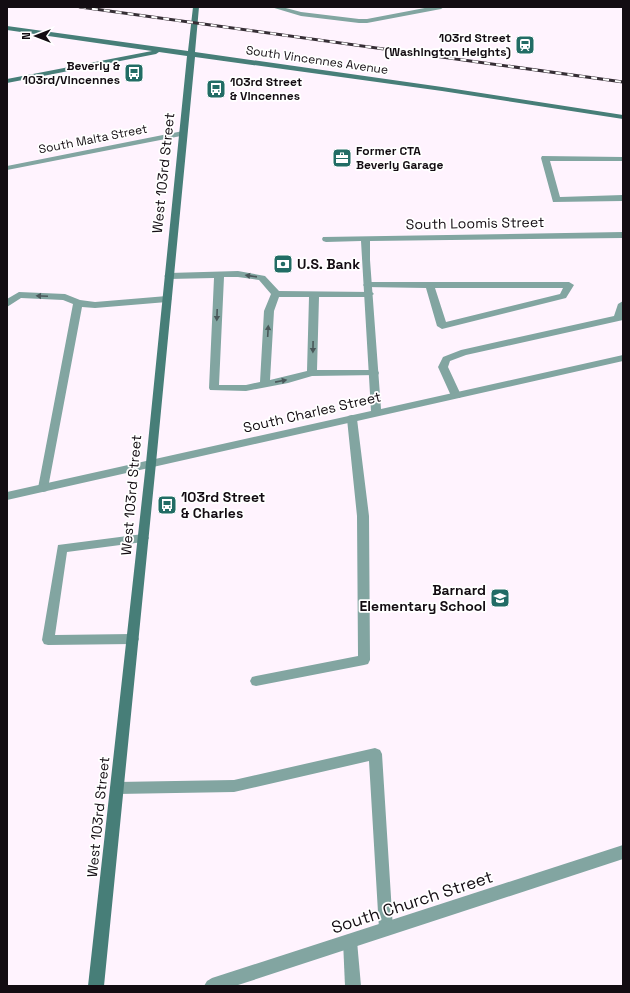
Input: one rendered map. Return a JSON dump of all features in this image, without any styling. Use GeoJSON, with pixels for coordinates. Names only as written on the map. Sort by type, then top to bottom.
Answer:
{"type":"FeatureCollection","features":[{"type":"Feature","properties":{"kind":"main road","name":"West 103rd Street"},"geometry":{"type":"LineString","coordinates":[[96,986],[151,463],[190,54],[196,7]]}},
{"type":"Feature","properties":{"kind":"main road","name":"South Vincennes Avenue"},"geometry":{"type":"LineString","coordinates":[[7,28],[623,117]]}},
{"type":"Feature","properties":{"kind":"main road"},"geometry":{"type":"LineString","coordinates":[[7,81],[165,51]]}},
{"type":"Feature","properties":{"kind":"street"},"geometry":{"type":"LineString","coordinates":[[274,7],[311,15],[359,21],[441,7]]}},
{"type":"Feature","properties":{"kind":"street","name":"South Malta Street"},"geometry":{"type":"LineString","coordinates":[[7,169],[183,133]]}},
{"type":"Feature","properties":{"kind":"street"},"geometry":{"type":"LineString","coordinates":[[623,159],[544,158],[556,200],[623,198]]}},
{"type":"Feature","properties":{"kind":"street","name":"South Loomis Street"},"geometry":{"type":"LineString","coordinates":[[326,239],[623,235]]}},
{"type":"Feature","properties":{"kind":"street"},"geometry":{"type":"LineString","coordinates":[[365,239],[376,414]]}},
{"type":"Feature","properties":{"kind":"street"},"geometry":{"type":"LineString","coordinates":[[169,276],[218,276],[238,274],[262,278],[276,294],[314,294],[430,285],[570,285],[563,296],[442,326],[430,285]]}},
{"type":"Feature","properties":{"kind":"street"},"geometry":{"type":"LineString","coordinates":[[218,276],[214,388],[246,388],[312,372],[374,373]]}},
{"type":"Feature","properties":{"kind":"street"},"geometry":{"type":"LineString","coordinates":[[265,384],[269,311],[276,294]]}},
{"type":"Feature","properties":{"kind":"street"},"geometry":{"type":"LineString","coordinates":[[312,372],[314,294]]}},
{"type":"Feature","properties":{"kind":"street"},"geometry":{"type":"LineString","coordinates":[[7,304],[19,295],[65,297],[78,303],[95,305],[167,299]]}},
{"type":"Feature","properties":{"kind":"street"},"geometry":{"type":"LineString","coordinates":[[43,488],[78,303]]}},
{"type":"Feature","properties":{"kind":"street"},"geometry":{"type":"LineString","coordinates":[[456,395],[443,367],[446,359],[464,352],[621,318],[623,304]]}},
{"type":"Feature","properties":{"kind":"street","name":"South Charles Street"},"geometry":{"type":"LineString","coordinates":[[7,496],[623,358]]}},
{"type":"Feature","properties":{"kind":"street"},"geometry":{"type":"LineString","coordinates":[[256,682],[364,660],[363,516],[352,419]]}},
{"type":"Feature","properties":{"kind":"street"},"geometry":{"type":"LineString","coordinates":[[133,639],[48,640],[62,548],[143,538]]}},
{"type":"Feature","properties":{"kind":"street"},"geometry":{"type":"LineString","coordinates":[[117,788],[234,786],[375,754],[386,929]]}},
{"type":"Feature","properties":{"kind":"street","name":"South Church Street"},"geometry":{"type":"LineString","coordinates":[[212,986],[623,852]]}},
{"type":"Feature","properties":{"kind":"street"},"geometry":{"type":"LineString","coordinates":[[350,941],[353,986]]}},
{"type":"Feature","properties":{"kind":"railway"},"geometry":{"type":"LineString","coordinates":[[80,7],[623,82]]}},
{"type":"Feature","properties":{"kind":"place","name":"103rd Street (Washington Heights)"},"geometry":{"type":"Point","coordinates":[525,45]}},
{"type":"Feature","properties":{"kind":"place","name":"Beverly & 103rd/Vincennes"},"geometry":{"type":"Point","coordinates":[134,73]}},
{"type":"Feature","properties":{"kind":"place","name":"103rd Street & Vincennes"},"geometry":{"type":"Point","coordinates":[216,89]}},
{"type":"Feature","properties":{"kind":"place","name":"Former CTA Beverly Garage"},"geometry":{"type":"Point","coordinates":[342,158]}},
{"type":"Feature","properties":{"kind":"place","name":"U.S. Bank"},"geometry":{"type":"Point","coordinates":[283,264]}},
{"type":"Feature","properties":{"kind":"place","name":"103rd Street & Charles"},"geometry":{"type":"Point","coordinates":[167,505]}},
{"type":"Feature","properties":{"kind":"place","name":"Barnard Elementary School"},"geometry":{"type":"Point","coordinates":[500,598]}}]}
